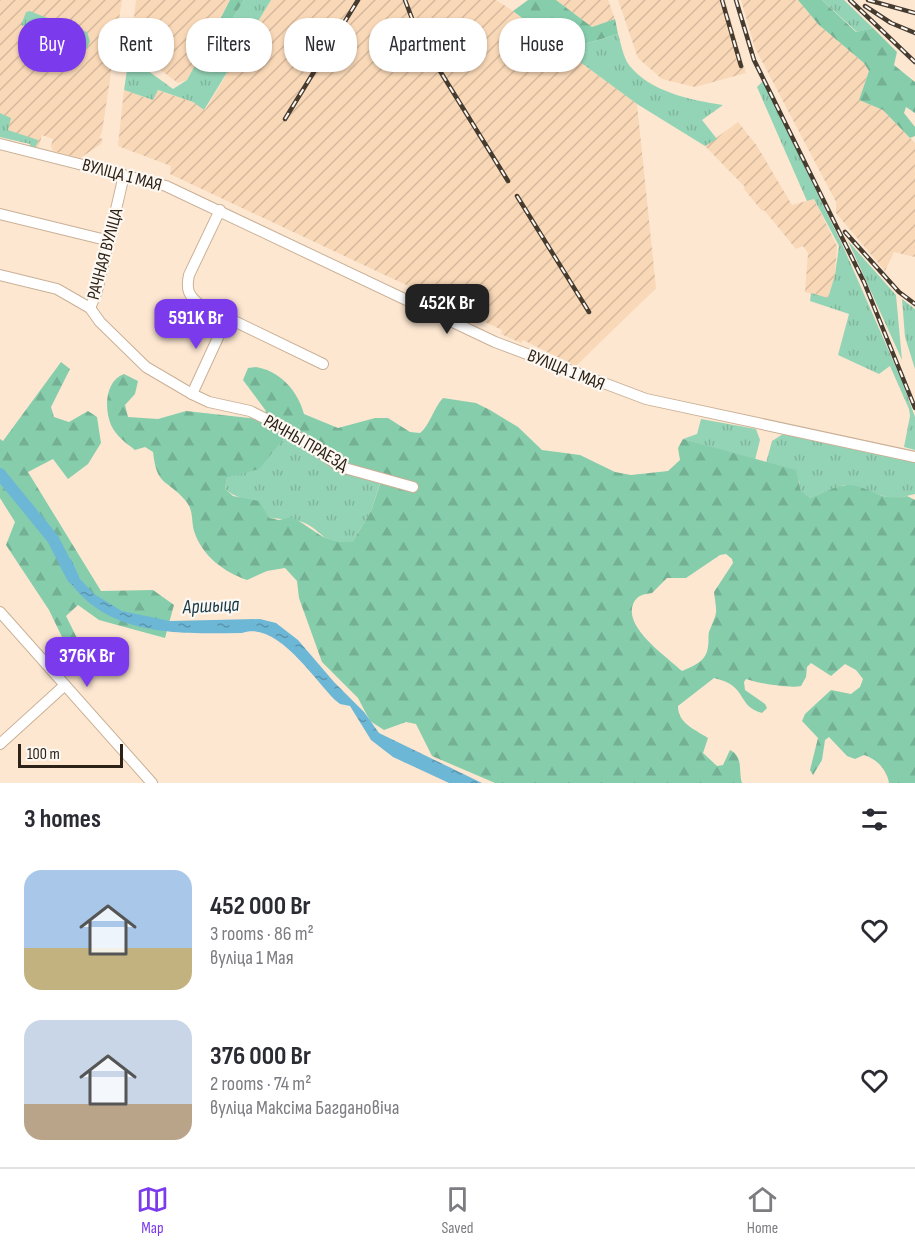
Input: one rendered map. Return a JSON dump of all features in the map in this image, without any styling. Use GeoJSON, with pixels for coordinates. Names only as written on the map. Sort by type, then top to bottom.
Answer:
{"type":"FeatureCollection","features":[{"type":"Feature","properties":{"kind":"street","name":"ВУЛІЦА 1 МАЯ"},"geometry":{"type":"LineString","coordinates":[[0,144],[166,186],[495,342],[616,390],[646,399],[915,457]]}},
{"type":"Feature","properties":{"kind":"street","name":"РАЧНАЯ ВУЛІЦА"},"geometry":{"type":"LineString","coordinates":[[0,275],[57,289],[90,308],[98,291],[124,175]]}},
{"type":"Feature","properties":{"kind":"street"},"geometry":{"type":"LineString","coordinates":[[220,210],[189,276],[187,287],[190,297],[226,318],[323,364]]}},
{"type":"Feature","properties":{"kind":"street"},"geometry":{"type":"LineString","coordinates":[[0,214],[110,241]]}},
{"type":"Feature","properties":{"kind":"street","name":"РАЧНЫ ПРАЕЗД"},"geometry":{"type":"LineString","coordinates":[[90,308],[100,322],[146,367],[192,394],[209,402],[250,411],[286,429],[341,467],[413,487]]}},
{"type":"Feature","properties":{"kind":"street"},"geometry":{"type":"LineString","coordinates":[[192,394],[226,318]]}},
{"type":"Feature","properties":{"kind":"street"},"geometry":{"type":"LineString","coordinates":[[0,612],[152,783]]}},
{"type":"Feature","properties":{"kind":"street"},"geometry":{"type":"LineString","coordinates":[[0,744],[65,685]]}},
{"type":"Feature","properties":{"kind":"shaded area"},"geometry":{"type":"Polygon","coordinates":[[[0,0],[122,0],[119,18],[98,18],[98,72],[111,72],[102,132],[99,138],[103,139],[101,144],[80,158],[53,151],[51,146],[53,139],[42,135],[38,150],[29,148],[30,144],[0,137],[0,0]]]}},
{"type":"Feature","properties":{"kind":"shaded area"},"geometry":{"type":"Polygon","coordinates":[[[136,0],[230,0],[220,18],[186,18],[186,72],[191,72],[187,80],[178,83],[163,72],[174,72],[174,18],[134,18],[136,0]]]}},
{"type":"Feature","properties":{"kind":"shaded area"},"geometry":{"type":"Polygon","coordinates":[[[271,0],[496,0],[513,11],[522,18],[499,18],[499,72],[585,72],[585,65],[637,104],[656,288],[576,366],[523,340],[521,343],[501,334],[502,330],[170,174],[171,166],[118,146],[124,90],[153,100],[157,90],[193,102],[205,110],[228,72],[272,72],[272,18],[260,18],[271,0]]]}},
{"type":"Feature","properties":{"kind":"shaded area"},"geometry":{"type":"Polygon","coordinates":[[[556,0],[608,0],[615,19],[592,27],[585,22],[585,18],[580,18],[556,0]]]}},
{"type":"Feature","properties":{"kind":"shaded area"},"geometry":{"type":"Polygon","coordinates":[[[618,0],[725,0],[746,73],[695,87],[662,79],[638,58],[618,0]]]}},
{"type":"Feature","properties":{"kind":"shaded area"},"geometry":{"type":"Polygon","coordinates":[[[741,0],[798,0],[819,25],[864,63],[869,71],[859,100],[883,110],[915,143],[915,257],[894,252],[885,271],[836,213],[836,202],[755,48],[741,0]]]}},
{"type":"Feature","properties":{"kind":"shaded area"},"geometry":{"type":"Polygon","coordinates":[[[738,122],[757,146],[792,205],[814,199],[837,246],[835,275],[828,299],[805,292],[808,253],[803,246],[796,249],[764,210],[762,211],[744,189],[745,187],[705,146],[738,122]]]}},
{"type":"Feature","properties":{"kind":"green space"},"geometry":{"type":"Polygon","coordinates":[[[230,0],[244,0],[233,18],[221,18],[230,0]]]}},
{"type":"Feature","properties":{"kind":"green space"},"geometry":{"type":"Polygon","coordinates":[[[244,0],[271,0],[260,18],[233,18],[244,0]]]}},
{"type":"Feature","properties":{"kind":"green space"},"geometry":{"type":"Polygon","coordinates":[[[528,0],[556,0],[580,18],[522,18],[513,11],[528,0]]]}},
{"type":"Feature","properties":{"kind":"green space"},"geometry":{"type":"Polygon","coordinates":[[[798,0],[822,0],[856,32],[873,28],[897,52],[894,65],[915,82],[915,113],[906,107],[904,113],[915,127],[915,136],[910,138],[883,110],[859,100],[869,71],[864,63],[819,25],[798,0]]]}},
{"type":"Feature","properties":{"kind":"green space"},"geometry":{"type":"Polygon","coordinates":[[[822,0],[844,0],[873,28],[857,32],[822,0]]]}},
{"type":"Feature","properties":{"kind":"green space"},"geometry":{"type":"Polygon","coordinates":[[[30,11],[47,18],[24,18],[26,12],[30,11]]]}},
{"type":"Feature","properties":{"kind":"green space"},"geometry":{"type":"Polygon","coordinates":[[[615,19],[618,34],[585,44],[585,22],[592,27],[615,19]]]}},
{"type":"Feature","properties":{"kind":"green space"},"geometry":{"type":"Polygon","coordinates":[[[86,32],[90,41],[86,49],[86,32]]]}},
{"type":"Feature","properties":{"kind":"green space"},"geometry":{"type":"Polygon","coordinates":[[[618,34],[627,62],[648,82],[685,97],[723,105],[702,120],[717,139],[705,146],[637,104],[585,66],[585,44],[618,34]]]}},
{"type":"Feature","properties":{"kind":"green space"},"geometry":{"type":"Polygon","coordinates":[[[127,72],[150,72],[173,89],[187,80],[191,72],[227,72],[204,110],[193,102],[158,90],[153,100],[124,90],[127,72]]]}},
{"type":"Feature","properties":{"kind":"green space"},"geometry":{"type":"Polygon","coordinates":[[[763,81],[842,244],[902,381],[915,417],[915,450],[904,447],[910,416],[909,409],[890,366],[879,374],[838,355],[849,314],[810,301],[811,293],[828,298],[835,275],[839,246],[814,199],[807,201],[757,87],[763,81]]]}},
{"type":"Feature","properties":{"kind":"green space"},"geometry":{"type":"Polygon","coordinates":[[[0,113],[11,118],[8,130],[38,140],[35,150],[29,148],[30,144],[0,137],[0,113]]]}},
{"type":"Feature","properties":{"kind":"green space"},"geometry":{"type":"Polygon","coordinates":[[[848,241],[896,295],[902,360],[848,241]]]}},
{"type":"Feature","properties":{"kind":"green space"},"geometry":{"type":"Polygon","coordinates":[[[902,299],[915,309],[915,369],[905,337],[902,299]]]}},
{"type":"Feature","properties":{"kind":"green space"},"geometry":{"type":"Polygon","coordinates":[[[61,362],[70,369],[51,407],[54,417],[69,422],[88,411],[97,417],[101,443],[88,464],[68,479],[53,459],[28,472],[101,591],[153,590],[174,605],[165,638],[99,620],[78,605],[66,616],[77,638],[71,646],[62,637],[49,610],[6,545],[15,522],[0,498],[0,439],[3,441],[61,362]]]}},
{"type":"Feature","properties":{"kind":"green space"},"geometry":{"type":"Polygon","coordinates":[[[256,367],[273,373],[293,390],[304,414],[338,428],[375,418],[388,418],[410,432],[420,433],[443,398],[476,403],[490,410],[518,427],[542,450],[580,455],[615,472],[631,475],[668,471],[680,460],[678,448],[683,439],[796,470],[801,491],[810,498],[833,488],[847,485],[882,496],[897,498],[907,496],[915,500],[915,783],[889,783],[884,769],[877,762],[864,755],[855,759],[847,756],[829,737],[825,740],[822,760],[813,775],[810,770],[818,738],[802,721],[805,714],[831,690],[851,694],[860,687],[863,679],[856,670],[845,664],[831,676],[811,663],[807,667],[806,677],[801,686],[789,687],[746,679],[745,690],[765,704],[767,708],[762,713],[748,706],[733,686],[714,678],[678,706],[684,721],[708,738],[703,753],[717,766],[723,765],[730,750],[737,756],[742,783],[495,783],[432,756],[416,724],[406,722],[384,730],[370,721],[358,698],[322,662],[299,598],[297,581],[285,568],[267,571],[247,580],[222,568],[202,548],[194,531],[188,504],[160,477],[153,452],[145,447],[135,450],[118,436],[111,425],[107,411],[108,396],[113,383],[124,374],[138,381],[135,394],[125,405],[128,417],[158,419],[186,411],[258,419],[266,411],[243,380],[248,368],[256,367]],[[289,432],[259,469],[227,478],[225,489],[233,496],[259,501],[269,518],[279,520],[291,517],[327,539],[353,541],[371,511],[382,478],[322,451],[298,432],[289,432]],[[726,554],[720,555],[686,578],[667,578],[652,593],[639,597],[633,604],[632,613],[640,632],[682,671],[699,662],[707,651],[709,632],[716,612],[714,592],[733,563],[726,554]]]}},
{"type":"Feature","properties":{"kind":"green space"},"geometry":{"type":"Polygon","coordinates":[[[701,419],[756,429],[760,440],[755,460],[683,439],[697,434],[701,419]]]}},
{"type":"Feature","properties":{"kind":"green space"},"geometry":{"type":"Polygon","coordinates":[[[289,432],[298,432],[321,450],[382,477],[371,511],[353,541],[335,542],[302,522],[268,518],[255,503],[225,489],[227,478],[239,474],[289,432]]]}},
{"type":"Feature","properties":{"kind":"green space"},"geometry":{"type":"Polygon","coordinates":[[[783,434],[915,461],[915,494],[894,499],[844,485],[810,498],[801,492],[799,481],[766,463],[772,441],[783,434]]]}},
{"type":"Feature","properties":{"kind":"water"},"geometry":{"type":"Polygon","coordinates":[[[71,559],[80,579],[94,594],[122,611],[170,621],[260,619],[276,623],[298,640],[334,682],[364,712],[379,733],[482,783],[449,783],[393,757],[371,740],[350,706],[340,704],[335,700],[293,654],[268,635],[255,631],[190,633],[164,631],[116,619],[94,607],[76,589],[60,566],[71,559]]]}},
{"type":"Feature","properties":{"kind":"waterway","name":"Аршыца"},"geometry":{"type":"LineString","coordinates":[[0,474],[53,539],[73,578]]}},
{"type":"Feature","properties":{"kind":"railway"},"geometry":{"type":"LineString","coordinates":[[285,119],[358,0]]}},
{"type":"Feature","properties":{"kind":"railway"},"geometry":{"type":"LineString","coordinates":[[405,0],[419,37],[508,181]]}},
{"type":"Feature","properties":{"kind":"railway"},"geometry":{"type":"LineString","coordinates":[[722,0],[741,66]]}},
{"type":"Feature","properties":{"kind":"railway"},"geometry":{"type":"LineString","coordinates":[[736,0],[754,60],[864,282],[915,408]]}},
{"type":"Feature","properties":{"kind":"railway"},"geometry":{"type":"LineString","coordinates":[[850,0],[915,62]]}},
{"type":"Feature","properties":{"kind":"railway"},"geometry":{"type":"LineString","coordinates":[[868,0],[915,13]]}},
{"type":"Feature","properties":{"kind":"railway"},"geometry":{"type":"LineString","coordinates":[[865,6],[891,23],[915,33]]}},
{"type":"Feature","properties":{"kind":"railway"},"geometry":{"type":"LineString","coordinates":[[517,196],[589,312]]}},
{"type":"Feature","properties":{"kind":"railway"},"geometry":{"type":"LineString","coordinates":[[845,232],[899,292],[915,304]]}}]}
